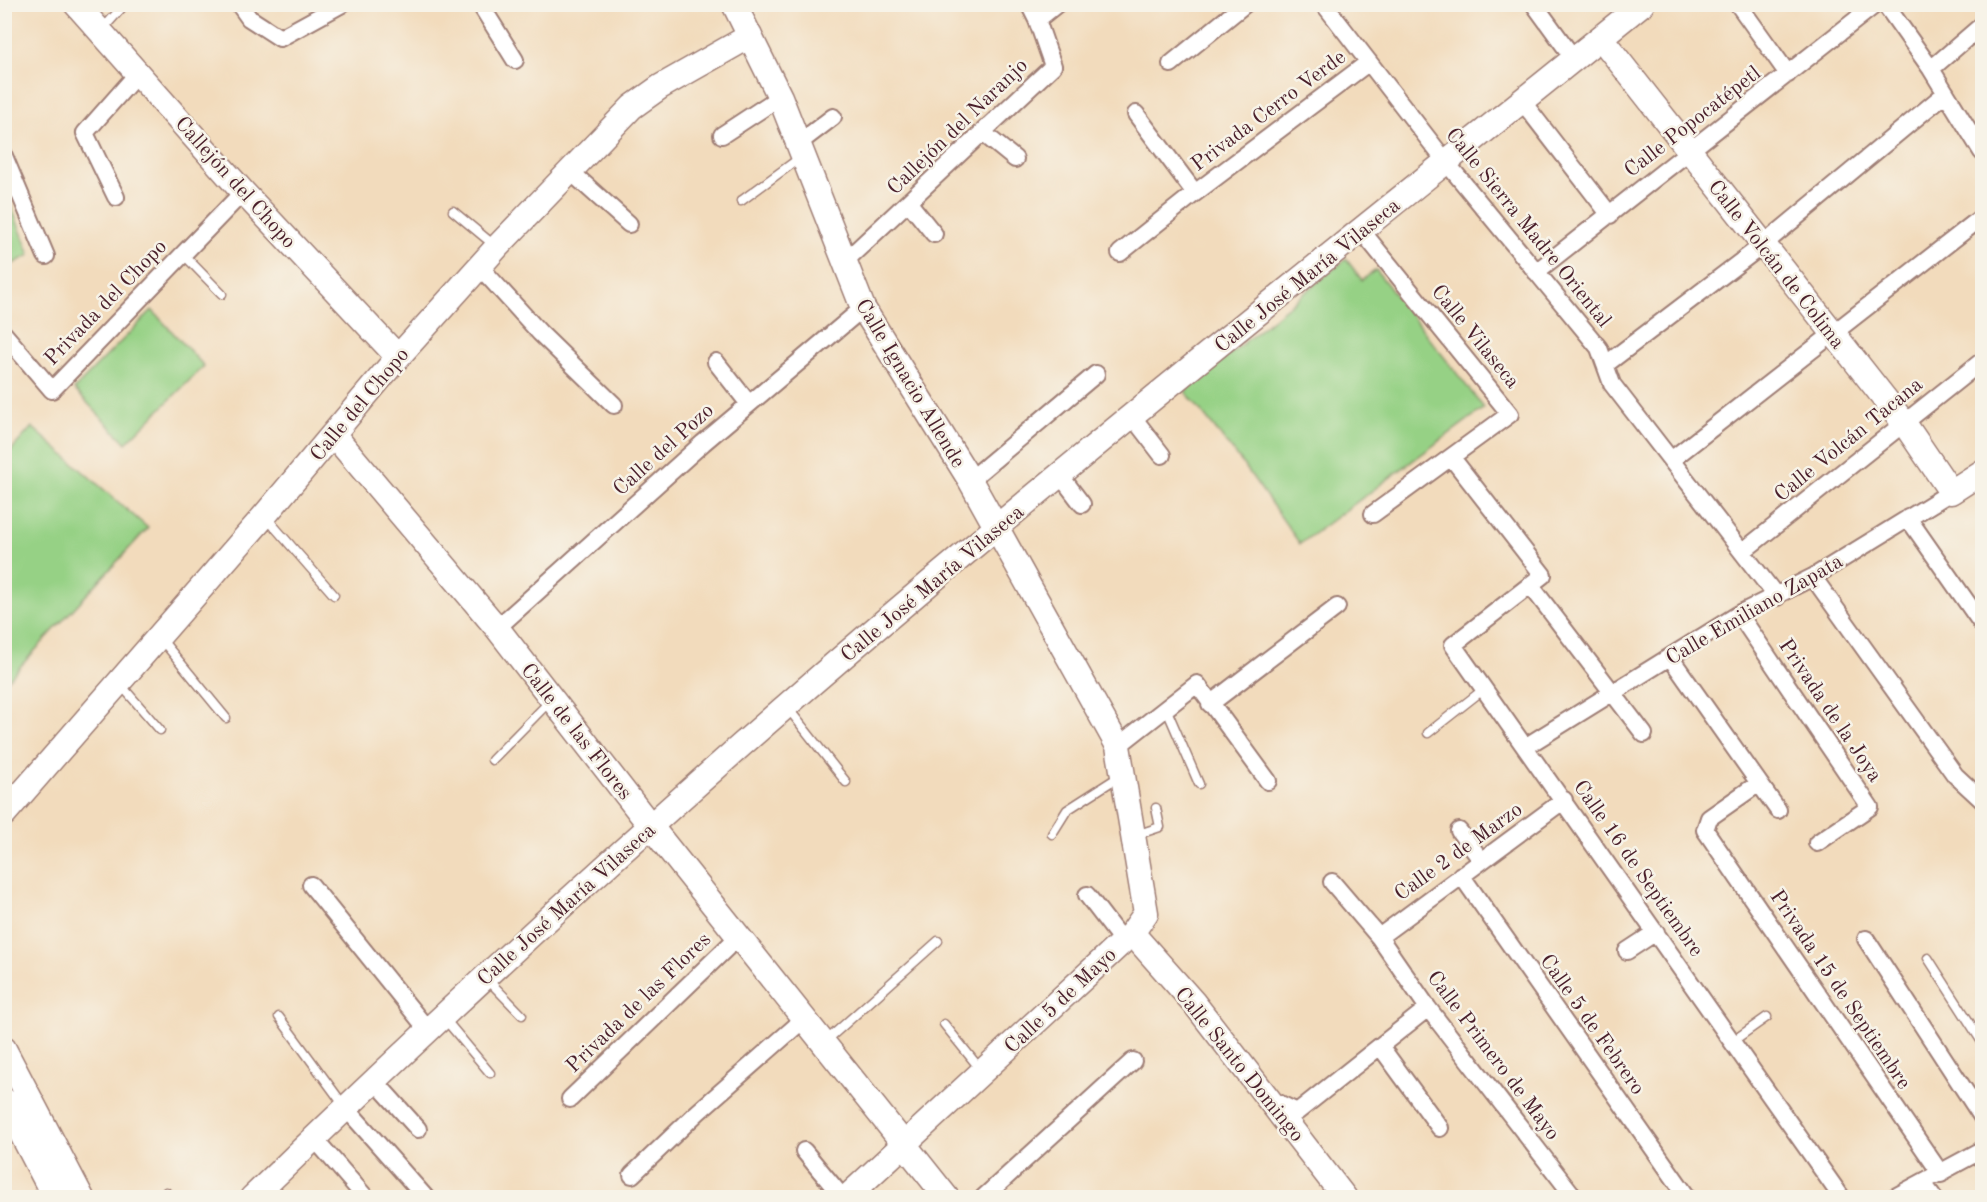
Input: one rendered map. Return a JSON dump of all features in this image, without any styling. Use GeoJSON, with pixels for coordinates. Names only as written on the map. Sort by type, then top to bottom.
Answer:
{"type":"FeatureCollection","features":[{"type":"Feature","properties":{"kind":"street","name":"Callejón del Chopo"},"geometry":{"type":"LineString","coordinates":[[76,4],[243,192],[398,357]]}},
{"type":"Feature","properties":{"kind":"street"},"geometry":{"type":"LineString","coordinates":[[239,4],[249,18],[279,39],[342,4]]}},
{"type":"Feature","properties":{"kind":"street"},"geometry":{"type":"LineString","coordinates":[[480,4],[515,60]]}},
{"type":"Feature","properties":{"kind":"street","name":"Calle Ignacio Allende"},"geometry":{"type":"LineString","coordinates":[[734,4],[780,97],[843,263],[863,308],[969,480],[1118,746]]}},
{"type":"Feature","properties":{"kind":"street","name":"Callejón del Naranjo"},"geometry":{"type":"LineString","coordinates":[[843,263],[1053,66],[1029,4]]}},
{"type":"Feature","properties":{"kind":"street"},"geometry":{"type":"LineString","coordinates":[[1037,20],[1057,4]]}},
{"type":"Feature","properties":{"kind":"street"},"geometry":{"type":"LineString","coordinates":[[1171,64],[1245,4]]}},
{"type":"Feature","properties":{"kind":"street","name":"Calle Sierra Madre Oriental"},"geometry":{"type":"LineString","coordinates":[[1324,4],[1446,162],[1599,348],[1612,384],[1777,597]]}},
{"type":"Feature","properties":{"kind":"street"},"geometry":{"type":"LineString","coordinates":[[1534,4],[1574,59]]}},
{"type":"Feature","properties":{"kind":"street","name":"Calle José María Vilaseca"},"geometry":{"type":"LineString","coordinates":[[252,1197],[435,1022],[787,707],[996,527],[1642,4]]}},
{"type":"Feature","properties":{"kind":"street"},"geometry":{"type":"LineString","coordinates":[[1738,4],[1788,74]]}},
{"type":"Feature","properties":{"kind":"street","name":"Calle Popocatépetl"},"geometry":{"type":"LineString","coordinates":[[1536,272],[1876,4]]}},
{"type":"Feature","properties":{"kind":"street"},"geometry":{"type":"LineString","coordinates":[[1885,4],[1931,69],[1983,152]]}},
{"type":"Feature","properties":{"kind":"street"},"geometry":{"type":"LineString","coordinates":[[1931,69],[1983,25]]}},
{"type":"Feature","properties":{"kind":"street","name":"Calle del Chopo"},"geometry":{"type":"LineString","coordinates":[[4,814],[265,515],[398,357],[497,247],[632,107],[660,87],[750,36]]}},
{"type":"Feature","properties":{"kind":"street","name":"Calle Volcán de Colima"},"geometry":{"type":"LineString","coordinates":[[1601,38],[1904,423],[1951,492]]}},
{"type":"Feature","properties":{"kind":"street","name":"Privada Cerro Verde"},"geometry":{"type":"LineString","coordinates":[[1120,253],[1195,193],[1369,62]]}},
{"type":"Feature","properties":{"kind":"street"},"geometry":{"type":"LineString","coordinates":[[116,197],[85,134],[138,73]]}},
{"type":"Feature","properties":{"kind":"street"},"geometry":{"type":"LineString","coordinates":[[1605,365],[1764,244],[1946,93]]}},
{"type":"Feature","properties":{"kind":"street"},"geometry":{"type":"LineString","coordinates":[[722,135],[780,97]]}},
{"type":"Feature","properties":{"kind":"street"},"geometry":{"type":"LineString","coordinates":[[1522,101],[1610,214]]}},
{"type":"Feature","properties":{"kind":"street","name":"Privada Cerro Verde"},"geometry":{"type":"LineString","coordinates":[[1136,114],[1195,193]]}},
{"type":"Feature","properties":{"kind":"street"},"geometry":{"type":"LineString","coordinates":[[801,149],[834,117]]}},
{"type":"Feature","properties":{"kind":"street"},"geometry":{"type":"LineString","coordinates":[[983,133],[1015,159]]}},
{"type":"Feature","properties":{"kind":"street"},"geometry":{"type":"LineString","coordinates":[[4,156],[46,256]]}},
{"type":"Feature","properties":{"kind":"street"},"geometry":{"type":"LineString","coordinates":[[570,171],[629,225]]}},
{"type":"Feature","properties":{"kind":"street","name":"Privada del Chopo"},"geometry":{"type":"LineString","coordinates":[[4,334],[52,390],[243,192]]}},
{"type":"Feature","properties":{"kind":"street"},"geometry":{"type":"LineString","coordinates":[[909,203],[934,234]]}},
{"type":"Feature","properties":{"kind":"street"},"geometry":{"type":"LineString","coordinates":[[1671,460],[1983,217]]}},
{"type":"Feature","properties":{"kind":"street","name":"Calle Vilaseca"},"geometry":{"type":"LineString","coordinates":[[1361,230],[1510,414],[1373,514]]}},
{"type":"Feature","properties":{"kind":"street"},"geometry":{"type":"LineString","coordinates":[[479,266],[540,333],[614,405]]}},
{"type":"Feature","properties":{"kind":"street","name":"Calle del Pozo"},"geometry":{"type":"LineString","coordinates":[[497,628],[749,404],[863,308]]}},
{"type":"Feature","properties":{"kind":"street","name":"Calle Volcán Tacana"},"geometry":{"type":"LineString","coordinates":[[1742,552],[1983,361]]}},
{"type":"Feature","properties":{"kind":"street"},"geometry":{"type":"LineString","coordinates":[[716,362],[749,404]]}},
{"type":"Feature","properties":{"kind":"street"},"geometry":{"type":"LineString","coordinates":[[969,480],[1096,374]]}},
{"type":"Feature","properties":{"kind":"street"},"geometry":{"type":"LineString","coordinates":[[1132,416],[1162,455]]}},
{"type":"Feature","properties":{"kind":"street","name":"Calle de las Flores"},"geometry":{"type":"LineString","coordinates":[[333,435],[497,628],[738,937],[947,1197]]}},
{"type":"Feature","properties":{"kind":"street"},"geometry":{"type":"LineString","coordinates":[[1452,458],[1543,575],[1531,586],[1644,734]]}},
{"type":"Feature","properties":{"kind":"street","name":"Calle Emiliano Zapata"},"geometry":{"type":"LineString","coordinates":[[1525,747],[1739,614],[1813,577],[1983,472]]}},
{"type":"Feature","properties":{"kind":"street"},"geometry":{"type":"LineString","coordinates":[[1059,475],[1082,504]]}},
{"type":"Feature","properties":{"kind":"street"},"geometry":{"type":"LineString","coordinates":[[1908,518],[1983,624]]}},
{"type":"Feature","properties":{"kind":"street"},"geometry":{"type":"LineString","coordinates":[[1813,577],[1955,775],[1978,796]]}},
{"type":"Feature","properties":{"kind":"street","name":"Calle 16 de Septiembre"},"geometry":{"type":"LineString","coordinates":[[1531,586],[1453,645],[1842,1197]]}},
{"type":"Feature","properties":{"kind":"street"},"geometry":{"type":"LineString","coordinates":[[1210,704],[1337,607]]}},
{"type":"Feature","properties":{"kind":"street","name":"Privada de la Joya"},"geometry":{"type":"LineString","coordinates":[[1739,614],[1870,807],[1817,843]]}},
{"type":"Feature","properties":{"kind":"street"},"geometry":{"type":"LineString","coordinates":[[1670,657],[1778,810]]}},
{"type":"Feature","properties":{"kind":"street"},"geometry":{"type":"LineString","coordinates":[[1118,746],[1197,684],[1268,781]]}},
{"type":"Feature","properties":{"kind":"street","name":"Calle 5 de Mayo"},"geometry":{"type":"LineString","coordinates":[[845,1197],[905,1145],[1127,937],[1146,913],[1118,746]]}},
{"type":"Feature","properties":{"kind":"street","name":"Privada 15 de Septiembre"},"geometry":{"type":"LineString","coordinates":[[1759,783],[1709,818],[1704,830],[1941,1174]]}},
{"type":"Feature","properties":{"kind":"street","name":"Calle 2 de Marzo"},"geometry":{"type":"LineString","coordinates":[[1379,937],[1564,801]]}},
{"type":"Feature","properties":{"kind":"street"},"geometry":{"type":"LineString","coordinates":[[1459,831],[1482,861]]}},
{"type":"Feature","properties":{"kind":"street","name":"Calle 5 de Febrero"},"geometry":{"type":"LineString","coordinates":[[1461,875],[1688,1197]]}},
{"type":"Feature","properties":{"kind":"street","name":"Calle Primero de Mayo"},"geometry":{"type":"LineString","coordinates":[[1332,882],[1379,937],[1428,1008],[1575,1197]]}},
{"type":"Feature","properties":{"kind":"street"},"geometry":{"type":"LineString","coordinates":[[311,885],[435,1022]]}},
{"type":"Feature","properties":{"kind":"street"},"geometry":{"type":"LineString","coordinates":[[1087,896],[1127,937]]}},
{"type":"Feature","properties":{"kind":"street"},"geometry":{"type":"LineString","coordinates":[[1628,951],[1656,932]]}},
{"type":"Feature","properties":{"kind":"street","name":"Privada de las Flores"},"geometry":{"type":"LineString","coordinates":[[570,1099],[738,937]]}},
{"type":"Feature","properties":{"kind":"street","name":"Calle Santo Domingo"},"geometry":{"type":"LineString","coordinates":[[1127,937],[1194,1003],[1272,1100],[1345,1197]]}},
{"type":"Feature","properties":{"kind":"street"},"geometry":{"type":"LineString","coordinates":[[1866,939],[1983,1117]]}},
{"type":"Feature","properties":{"kind":"street"},"geometry":{"type":"LineString","coordinates":[[1272,1100],[1297,1112],[1428,1008]]}},
{"type":"Feature","properties":{"kind":"street"},"geometry":{"type":"LineString","coordinates":[[632,1175],[698,1112],[804,1019]]}},
{"type":"Feature","properties":{"kind":"street"},"geometry":{"type":"LineString","coordinates":[[1380,1046],[1440,1128]]}},
{"type":"Feature","properties":{"kind":"street"},"geometry":{"type":"LineString","coordinates":[[4,1049],[82,1197]]}},
{"type":"Feature","properties":{"kind":"street"},"geometry":{"type":"LineString","coordinates":[[983,1197],[1133,1061]]}},
{"type":"Feature","properties":{"kind":"street"},"geometry":{"type":"LineString","coordinates":[[374,1080],[418,1129]]}},
{"type":"Feature","properties":{"kind":"street"},"geometry":{"type":"LineString","coordinates":[[4,1100],[55,1197]]}},
{"type":"Feature","properties":{"kind":"street"},"geometry":{"type":"LineString","coordinates":[[346,1108],[426,1197]]}},
{"type":"Feature","properties":{"kind":"street"},"geometry":{"type":"LineString","coordinates":[[314,1138],[366,1197]]}},
{"type":"Feature","properties":{"kind":"street"},"geometry":{"type":"LineString","coordinates":[[1893,1197],[1941,1174],[1983,1150]]}},
{"type":"Feature","properties":{"kind":"street"},"geometry":{"type":"LineString","coordinates":[[804,1151],[845,1197]]}},
{"type":"Feature","properties":{"kind":"street"},"geometry":{"type":"LineString","coordinates":[[1923,1183],[1934,1197]]}},
{"type":"Feature","properties":{"kind":"lane"},"geometry":{"type":"LineString","coordinates":[[100,31],[124,4]]}},
{"type":"Feature","properties":{"kind":"lane"},"geometry":{"type":"LineString","coordinates":[[741,201],[801,149]]}},
{"type":"Feature","properties":{"kind":"lane"},"geometry":{"type":"LineString","coordinates":[[453,211],[497,247]]}},
{"type":"Feature","properties":{"kind":"lane"},"geometry":{"type":"LineString","coordinates":[[183,254],[222,294]]}},
{"type":"Feature","properties":{"kind":"lane"},"geometry":{"type":"LineString","coordinates":[[265,515],[334,595]]}},
{"type":"Feature","properties":{"kind":"lane"},"geometry":{"type":"LineString","coordinates":[[159,636],[226,718]]}},
{"type":"Feature","properties":{"kind":"lane"},"geometry":{"type":"LineString","coordinates":[[119,682],[160,730]]}},
{"type":"Feature","properties":{"kind":"lane"},"geometry":{"type":"LineString","coordinates":[[1428,733],[1484,689]]}},
{"type":"Feature","properties":{"kind":"lane"},"geometry":{"type":"LineString","coordinates":[[492,760],[552,699]]}},
{"type":"Feature","properties":{"kind":"lane"},"geometry":{"type":"LineString","coordinates":[[787,707],[846,782]]}},
{"type":"Feature","properties":{"kind":"lane"},"geometry":{"type":"LineString","coordinates":[[1166,708],[1198,784]]}},
{"type":"Feature","properties":{"kind":"lane"},"geometry":{"type":"LineString","coordinates":[[1052,834],[1067,810],[1122,774]]}},
{"type":"Feature","properties":{"kind":"lane"},"geometry":{"type":"LineString","coordinates":[[1133,836],[1160,827],[1156,808]]}},
{"type":"Feature","properties":{"kind":"lane"},"geometry":{"type":"LineString","coordinates":[[823,1043],[938,941]]}},
{"type":"Feature","properties":{"kind":"lane"},"geometry":{"type":"LineString","coordinates":[[1928,958],[1983,1042]]}},
{"type":"Feature","properties":{"kind":"lane"},"geometry":{"type":"LineString","coordinates":[[485,977],[522,1015]]}},
{"type":"Feature","properties":{"kind":"lane"},"geometry":{"type":"LineString","coordinates":[[279,1017],[346,1108]]}},
{"type":"Feature","properties":{"kind":"lane"},"geometry":{"type":"LineString","coordinates":[[1733,1041],[1767,1017]]}},
{"type":"Feature","properties":{"kind":"lane"},"geometry":{"type":"LineString","coordinates":[[435,1022],[490,1073]]}},
{"type":"Feature","properties":{"kind":"lane"},"geometry":{"type":"LineString","coordinates":[[944,1024],[983,1072]]}},
{"type":"Feature","properties":{"kind":"green space"},"geometry":{"type":"Polygon","coordinates":[[[5,190],[30,255],[4,268],[5,190]]]}},
{"type":"Feature","properties":{"kind":"green space"},"geometry":{"type":"Polygon","coordinates":[[[1346,259],[1362,280],[1376,270],[1484,408],[1300,544],[1244,465],[1185,391],[1346,259]]]}},
{"type":"Feature","properties":{"kind":"green space"},"geometry":{"type":"Polygon","coordinates":[[[152,310],[204,366],[126,443],[74,389],[152,310]]]}},
{"type":"Feature","properties":{"kind":"green space"},"geometry":{"type":"Polygon","coordinates":[[[32,427],[148,528],[5,683],[5,457],[32,427]]]}}]}
